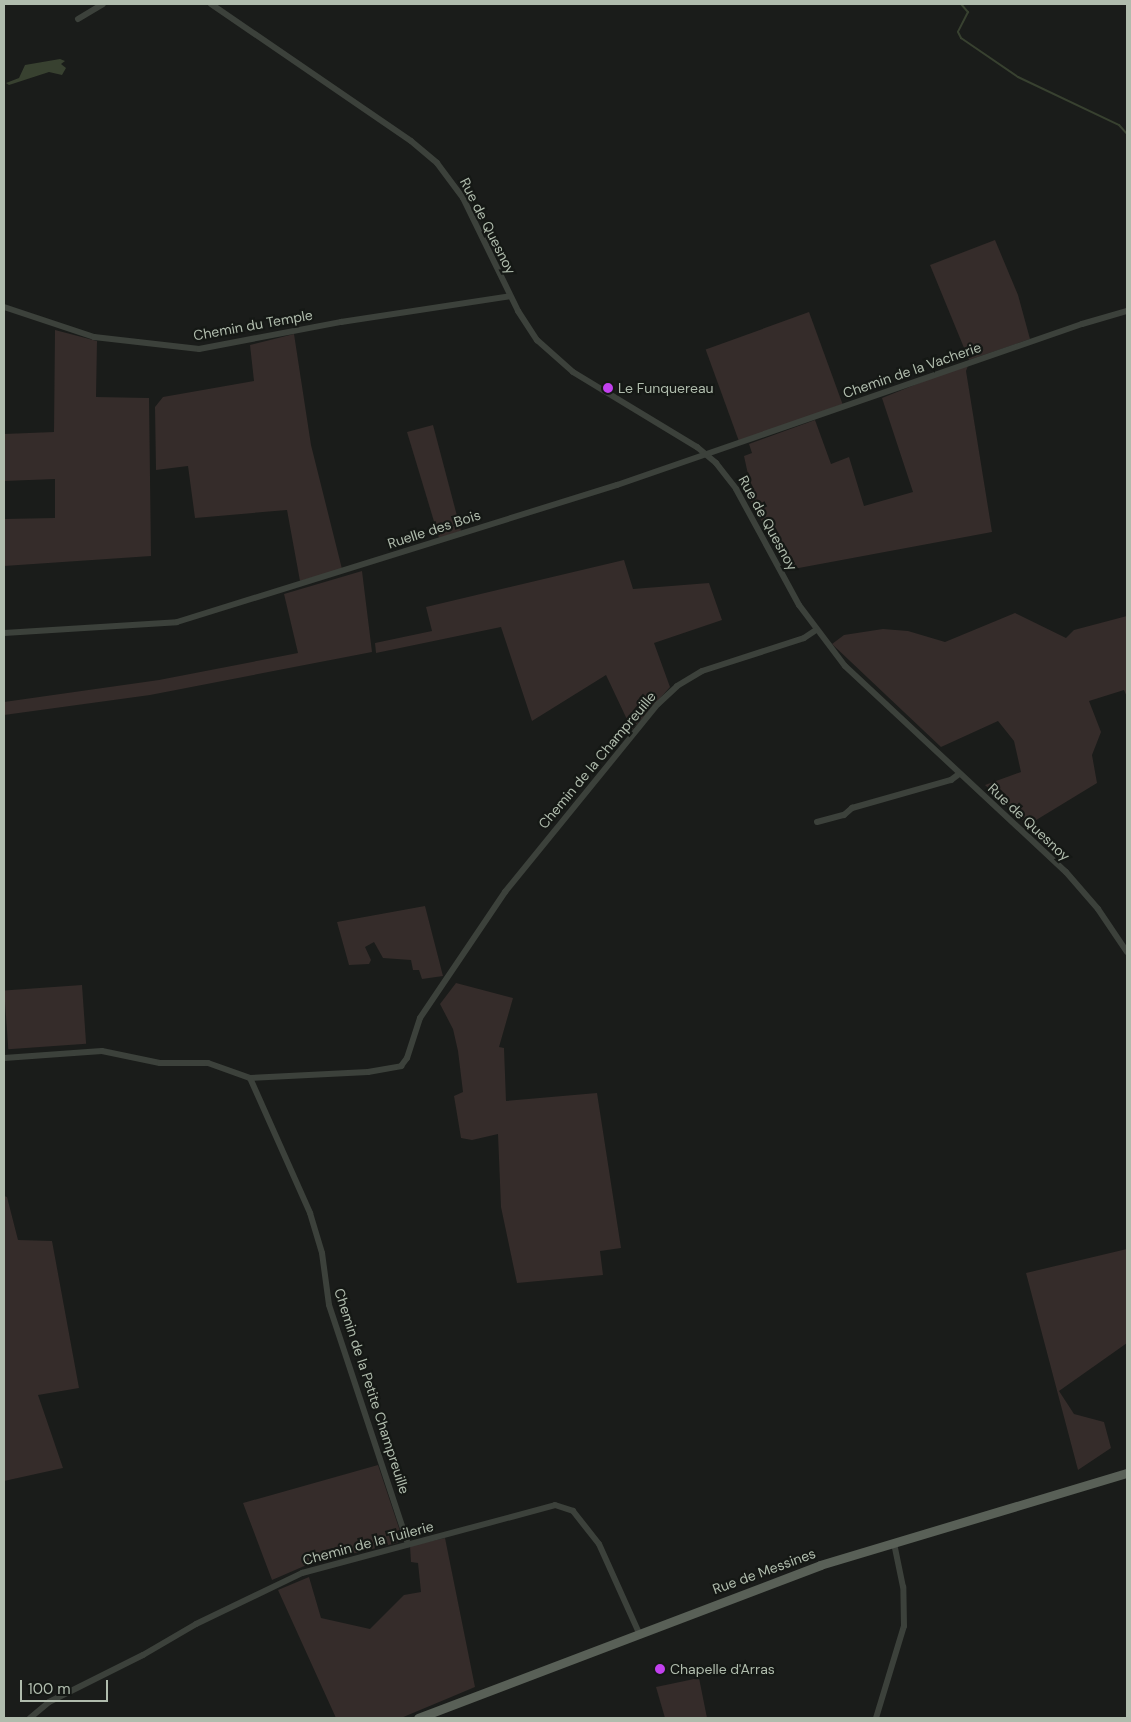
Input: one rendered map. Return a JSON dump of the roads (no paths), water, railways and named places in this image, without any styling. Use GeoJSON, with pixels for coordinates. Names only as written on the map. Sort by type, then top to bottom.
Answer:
{"type":"FeatureCollection","features":[{"type":"Feature","properties":{"kind":"main road","name":"Rue de Messines"},"geometry":{"type":"LineString","coordinates":[[418,1718],[805,1570],[1127,1473]]}},
{"type":"Feature","properties":{"kind":"street"},"geometry":{"type":"LineString","coordinates":[[78,19],[103,4]]}},
{"type":"Feature","properties":{"kind":"street","name":"Rue de Quesnoy"},"geometry":{"type":"LineString","coordinates":[[211,4],[405,136],[438,163],[463,198],[510,296],[533,335],[562,364],[707,454],[732,482],[816,630],[860,682],[1073,880],[1127,952]]}},
{"type":"Feature","properties":{"kind":"street","name":"Chemin du Temple"},"geometry":{"type":"LineString","coordinates":[[4,307],[94,337],[199,349],[341,322],[510,296]]}},
{"type":"Feature","properties":{"kind":"street","name":"Chemin de la Vacherie"},"geometry":{"type":"LineString","coordinates":[[707,454],[1076,326],[1127,311]]}},
{"type":"Feature","properties":{"kind":"street","name":"Ruelle des Bois"},"geometry":{"type":"LineString","coordinates":[[4,633],[167,624],[332,576],[707,454]]}},
{"type":"Feature","properties":{"kind":"street","name":"Chemin de la Champreuille"},"geometry":{"type":"LineString","coordinates":[[250,1078],[368,1072],[401,1066],[407,1058],[417,1024],[449,974],[516,878],[663,699],[702,671],[804,638],[816,630]]}},
{"type":"Feature","properties":{"kind":"street"},"geometry":{"type":"LineString","coordinates":[[818,822],[844,815],[852,808],[951,780],[959,774]]}},
{"type":"Feature","properties":{"kind":"street"},"geometry":{"type":"LineString","coordinates":[[4,1058],[68,1051],[108,1052],[160,1063],[208,1063],[250,1078]]}},
{"type":"Feature","properties":{"kind":"street","name":"Chemin de la Petite Champreuille"},"geometry":{"type":"LineString","coordinates":[[250,1078],[310,1212],[322,1253],[332,1314],[408,1544]]}},
{"type":"Feature","properties":{"kind":"street","name":"Chemin de la Tuilerie"},"geometry":{"type":"LineString","coordinates":[[30,1718],[49,1702],[143,1655],[196,1624],[302,1573],[555,1505],[564,1506],[576,1514],[602,1548],[639,1633]]}},
{"type":"Feature","properties":{"kind":"street"},"geometry":{"type":"LineString","coordinates":[[876,1718],[904,1626],[903,1587],[894,1543]]}},
{"type":"Feature","properties":{"kind":"waterway"},"geometry":{"type":"LineString","coordinates":[[961,4],[968,12],[958,32],[961,38],[1018,77],[1119,125],[1127,134]]}},
{"type":"Feature","properties":{"kind":"place","name":"Le Funquereau"},"geometry":{"type":"Point","coordinates":[608,388]}},
{"type":"Feature","properties":{"kind":"place","name":"Chapelle d'Arras"},"geometry":{"type":"Point","coordinates":[660,1669]}}]}
